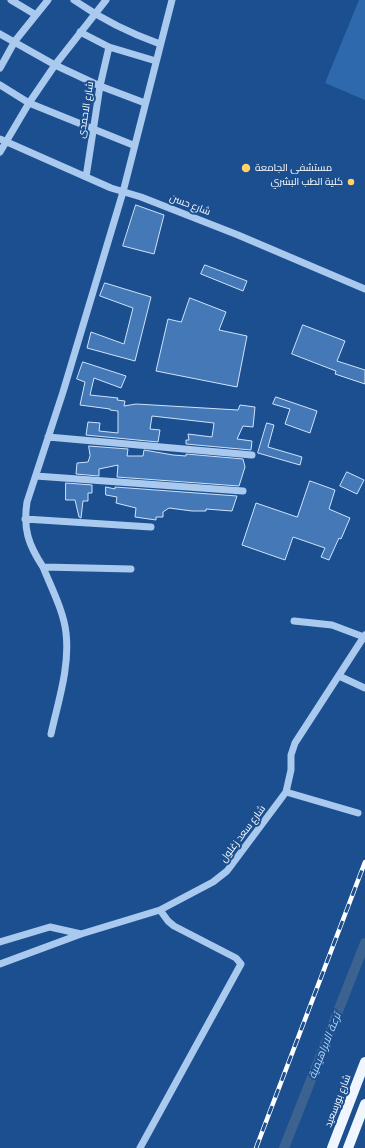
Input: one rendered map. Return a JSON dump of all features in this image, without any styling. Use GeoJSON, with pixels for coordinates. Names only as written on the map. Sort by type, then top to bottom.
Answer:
{"type":"FeatureCollection","features":[{"type":"Feature","properties":{"kind":"main road","name":"شارع بورسعيد"},"geometry":{"type":"LineString","coordinates":[[332,1148],[365,1062]]}},
{"type":"Feature","properties":{"kind":"main road"},"geometry":{"type":"LineString","coordinates":[[348,1148],[365,1104]]}},
{"type":"Feature","properties":{"kind":"street"},"geometry":{"type":"LineString","coordinates":[[11,0],[36,15]]}},
{"type":"Feature","properties":{"kind":"street"},"geometry":{"type":"LineString","coordinates":[[0,68],[15,41],[48,0]]}},
{"type":"Feature","properties":{"kind":"street"},"geometry":{"type":"LineString","coordinates":[[74,0],[95,14],[126,31],[160,44]]}},
{"type":"Feature","properties":{"kind":"street"},"geometry":{"type":"LineString","coordinates":[[0,152],[7,143],[29,102],[54,65],[106,0]]}},
{"type":"Feature","properties":{"kind":"street"},"geometry":{"type":"LineString","coordinates":[[51,734],[66,664],[67,639],[64,622],[43,566],[26,533],[25,519],[27,502],[123,192],[133,145],[172,0]]}},
{"type":"Feature","properties":{"kind":"street"},"geometry":{"type":"LineString","coordinates":[[80,32],[110,47],[156,61]]}},
{"type":"Feature","properties":{"kind":"street"},"geometry":{"type":"LineString","coordinates":[[0,34],[15,41],[54,65],[100,86],[145,103]]}},
{"type":"Feature","properties":{"kind":"street","name":"شارع الاحمدى"},"geometry":{"type":"LineString","coordinates":[[86,177],[100,86],[110,47]]}},
{"type":"Feature","properties":{"kind":"street"},"geometry":{"type":"LineString","coordinates":[[0,85],[29,102],[133,145]]}},
{"type":"Feature","properties":{"kind":"street","name":"شارع حسن"},"geometry":{"type":"LineString","coordinates":[[0,139],[86,177],[123,192],[140,196],[238,235],[365,289]]}},
{"type":"Feature","properties":{"kind":"street"},"geometry":{"type":"LineString","coordinates":[[48,437],[252,455]]}},
{"type":"Feature","properties":{"kind":"street"},"geometry":{"type":"LineString","coordinates":[[36,476],[243,491]]}},
{"type":"Feature","properties":{"kind":"street"},"geometry":{"type":"LineString","coordinates":[[25,519],[152,527]]}},
{"type":"Feature","properties":{"kind":"street"},"geometry":{"type":"LineString","coordinates":[[43,566],[131,569]]}},
{"type":"Feature","properties":{"kind":"street"},"geometry":{"type":"LineString","coordinates":[[294,621],[337,626],[364,636]]}},
{"type":"Feature","properties":{"kind":"street","name":"شارع سعد زغلول"},"geometry":{"type":"LineString","coordinates":[[0,964],[81,934],[160,910],[213,882],[227,871],[286,792],[291,770],[291,754],[295,743],[364,636]]}},
{"type":"Feature","properties":{"kind":"street"},"geometry":{"type":"LineString","coordinates":[[339,676],[365,688]]}},
{"type":"Feature","properties":{"kind":"street"},"geometry":{"type":"LineString","coordinates":[[286,792],[358,813]]}},
{"type":"Feature","properties":{"kind":"street"},"geometry":{"type":"LineString","coordinates":[[140,1148],[241,964],[236,958],[174,926],[160,910]]}},
{"type":"Feature","properties":{"kind":"street"},"geometry":{"type":"LineString","coordinates":[[0,942],[50,927],[81,934]]}},
{"type":"Feature","properties":{"kind":"shaded area"},"geometry":{"type":"Polygon","coordinates":[[[359,0],[365,0],[365,100],[325,83],[359,0]]]}},
{"type":"Feature","properties":{"kind":"building"},"geometry":{"type":"Polygon","coordinates":[[[136,205],[164,215],[154,254],[123,246],[136,205]]]}},
{"type":"Feature","properties":{"kind":"building"},"geometry":{"type":"Polygon","coordinates":[[[205,265],[247,281],[243,291],[201,274],[205,265]]]}},
{"type":"Feature","properties":{"kind":"building"},"geometry":{"type":"Polygon","coordinates":[[[105,283],[151,297],[135,361],[87,348],[91,332],[124,344],[133,308],[100,296],[105,283]]]}},
{"type":"Feature","properties":{"kind":"building"},"geometry":{"type":"Polygon","coordinates":[[[190,298],[226,312],[219,330],[247,336],[237,387],[156,371],[168,319],[181,322],[190,298]]]}},
{"type":"Feature","properties":{"kind":"building"},"geometry":{"type":"Polygon","coordinates":[[[303,325],[345,341],[337,361],[365,370],[365,384],[335,374],[336,371],[292,354],[303,325]]]}},
{"type":"Feature","properties":{"kind":"building"},"geometry":{"type":"Polygon","coordinates":[[[83,362],[126,376],[121,388],[94,378],[90,395],[118,398],[117,400],[125,401],[124,406],[136,404],[238,410],[240,405],[255,407],[253,427],[243,426],[237,439],[252,441],[251,450],[186,444],[186,440],[189,440],[188,434],[212,437],[214,423],[152,416],[150,429],[160,430],[158,442],[86,435],[88,422],[100,423],[99,431],[118,433],[118,411],[80,405],[85,382],[77,379],[83,362]]]}},
{"type":"Feature","properties":{"kind":"building"},"geometry":{"type":"Polygon","coordinates":[[[276,397],[317,411],[310,433],[285,424],[290,409],[273,404],[276,397]]]}},
{"type":"Feature","properties":{"kind":"building"},"geometry":{"type":"Polygon","coordinates":[[[267,423],[274,425],[268,447],[302,457],[300,465],[258,453],[267,423]]]}},
{"type":"Feature","properties":{"kind":"building"},"geometry":{"type":"Polygon","coordinates":[[[89,446],[128,449],[127,456],[143,456],[144,450],[173,455],[186,456],[186,454],[243,459],[245,467],[239,486],[117,477],[118,465],[99,469],[99,476],[76,474],[77,463],[88,462],[90,456],[89,446]]]}},
{"type":"Feature","properties":{"kind":"building"},"geometry":{"type":"Polygon","coordinates":[[[347,472],[364,480],[357,494],[340,486],[347,472]]]}},
{"type":"Feature","properties":{"kind":"building"},"geometry":{"type":"Polygon","coordinates":[[[310,481],[335,490],[329,509],[350,518],[341,539],[339,538],[329,560],[321,557],[325,548],[293,537],[285,560],[242,545],[256,503],[297,517],[310,481]]]}},
{"type":"Feature","properties":{"kind":"building"},"geometry":{"type":"Polygon","coordinates":[[[66,483],[92,485],[92,493],[88,493],[88,501],[83,501],[81,518],[79,517],[75,500],[66,500],[66,483]]]}},
{"type":"Feature","properties":{"kind":"building"},"geometry":{"type":"Polygon","coordinates":[[[106,487],[115,489],[115,487],[237,496],[232,511],[206,509],[206,511],[192,511],[169,508],[163,512],[163,517],[156,517],[156,520],[135,517],[136,508],[116,503],[117,497],[106,495],[106,487]]]}},
{"type":"Feature","properties":{"kind":"waterway","name":"ترعة الابراهيمية"},"geometry":{"type":"LineString","coordinates":[[284,1148],[365,943]]}},
{"type":"Feature","properties":{"kind":"railway"},"geometry":{"type":"LineString","coordinates":[[256,1148],[365,862]]}},
{"type":"Feature","properties":{"kind":"place","name":"مستشفى الجامعة"},"geometry":{"type":"Point","coordinates":[246,168]}},
{"type":"Feature","properties":{"kind":"place","name":"كلية الطب البشري"},"geometry":{"type":"Point","coordinates":[351,182]}}]}
